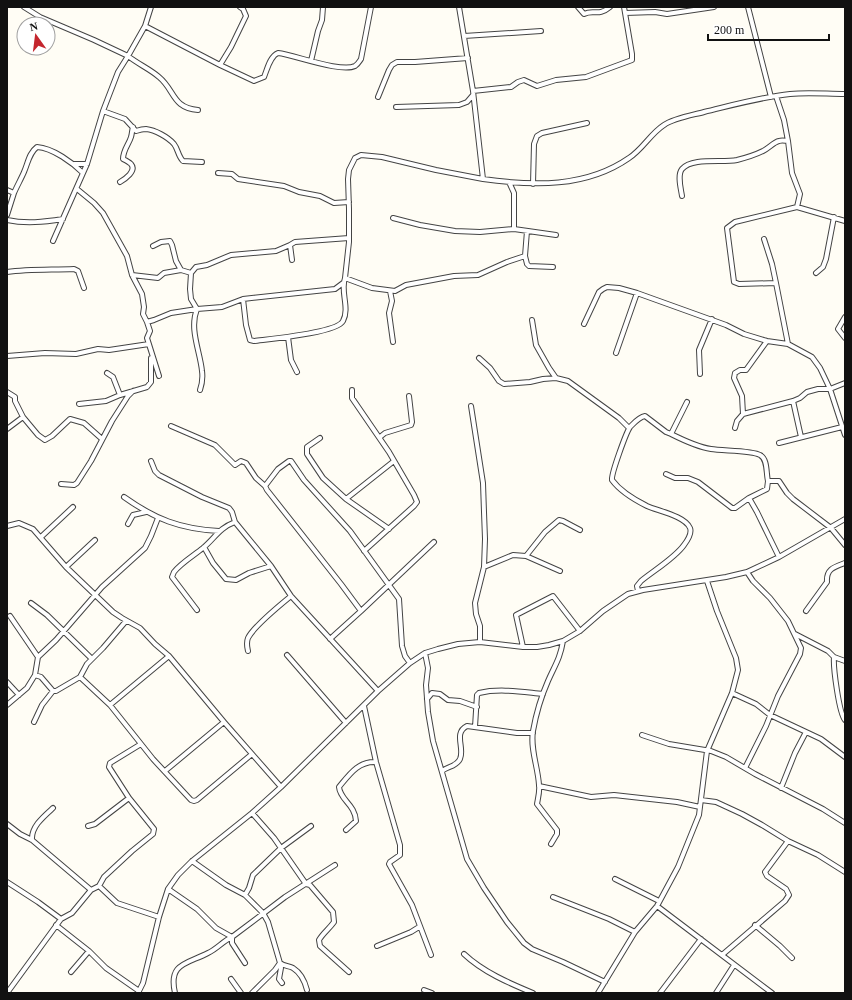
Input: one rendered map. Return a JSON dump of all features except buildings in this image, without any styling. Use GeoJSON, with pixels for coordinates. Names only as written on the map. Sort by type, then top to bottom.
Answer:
{"type":"FeatureCollection","features":[{"type":"Feature","properties":{"kind":"street"},"geometry":{"type":"LineString","coordinates":[[24,7],[40,17],[128,56],[159,77],[182,106],[188,109],[198,110]]}},
{"type":"Feature","properties":{"kind":"street"},"geometry":{"type":"LineString","coordinates":[[53,241],[88,164],[103,111],[118,72],[146,26],[151,7]]}},
{"type":"Feature","properties":{"kind":"street"},"geometry":{"type":"LineString","coordinates":[[220,65],[231,47],[246,16],[243,9],[240,7]]}},
{"type":"Feature","properties":{"kind":"street"},"geometry":{"type":"LineString","coordinates":[[311,60],[322,20],[323,7]]}},
{"type":"Feature","properties":{"kind":"street"},"geometry":{"type":"LineString","coordinates":[[146,26],[254,81],[264,77],[272,58],[278,53],[340,68],[354,67],[358,64],[361,58],[371,7]]}},
{"type":"Feature","properties":{"kind":"street"},"geometry":{"type":"LineString","coordinates":[[459,7],[473,93],[483,178]]}},
{"type":"Feature","properties":{"kind":"street"},"geometry":{"type":"LineString","coordinates":[[578,7],[584,14],[588,12],[604,12],[610,7]]}},
{"type":"Feature","properties":{"kind":"street"},"geometry":{"type":"LineString","coordinates":[[396,106],[459,105],[467,102],[473,93],[511,87],[524,80],[538,86],[556,80],[586,77],[632,60],[624,7]]}},
{"type":"Feature","properties":{"kind":"street"},"geometry":{"type":"LineString","coordinates":[[625,13],[655,12],[667,14],[714,7]]}},
{"type":"Feature","properties":{"kind":"street"},"geometry":{"type":"LineString","coordinates":[[748,7],[773,96],[784,120],[792,173],[800,194],[797,207]]}},
{"type":"Feature","properties":{"kind":"street"},"geometry":{"type":"LineString","coordinates":[[464,36],[541,31]]}},
{"type":"Feature","properties":{"kind":"street"},"geometry":{"type":"LineString","coordinates":[[378,97],[392,64],[397,62],[468,58]]}},
{"type":"Feature","properties":{"kind":"street"},"geometry":{"type":"LineString","coordinates":[[243,299],[246,325],[250,340],[254,341],[288,337],[331,329],[343,321],[345,311],[344,280],[349,238],[349,170],[355,158],[361,154],[382,157],[436,170],[509,182],[533,184],[575,181],[592,177],[629,159],[639,151],[664,124],[684,117],[773,96],[802,93],[845,94]]}},
{"type":"Feature","properties":{"kind":"street"},"geometry":{"type":"LineString","coordinates":[[103,111],[125,119],[136,131],[145,129],[156,132],[168,139],[175,145],[180,158],[183,161],[202,162]]}},
{"type":"Feature","properties":{"kind":"street"},"geometry":{"type":"LineString","coordinates":[[533,184],[534,144],[538,136],[542,133],[587,123]]}},
{"type":"Feature","properties":{"kind":"street"},"geometry":{"type":"LineString","coordinates":[[120,182],[126,179],[131,173],[131,164],[122,157],[131,137],[133,126]]}},
{"type":"Feature","properties":{"kind":"street"},"geometry":{"type":"LineString","coordinates":[[682,196],[680,174],[685,166],[702,161],[723,162],[738,160],[763,151],[780,140],[788,141]]}},
{"type":"Feature","properties":{"kind":"street"},"geometry":{"type":"LineString","coordinates":[[7,216],[14,193],[30,157],[37,146],[43,147],[74,164],[83,174]]}},
{"type":"Feature","properties":{"kind":"street"},"geometry":{"type":"LineString","coordinates":[[74,164],[88,164]]}},
{"type":"Feature","properties":{"kind":"street"},"geometry":{"type":"LineString","coordinates":[[218,173],[232,174],[238,180],[284,186],[299,192],[320,196],[334,203],[349,202]]}},
{"type":"Feature","properties":{"kind":"street"},"geometry":{"type":"LineString","coordinates":[[509,182],[514,193],[514,229]]}},
{"type":"Feature","properties":{"kind":"street"},"geometry":{"type":"LineString","coordinates":[[77,189],[94,203],[110,223],[127,256],[132,275],[142,294],[144,307],[143,314],[150,330],[147,338],[159,376]]}},
{"type":"Feature","properties":{"kind":"street"},"geometry":{"type":"LineString","coordinates":[[7,190],[14,193]]}},
{"type":"Feature","properties":{"kind":"street"},"geometry":{"type":"LineString","coordinates":[[776,283],[739,284],[734,282],[726,228],[735,222],[797,207],[845,220]]}},
{"type":"Feature","properties":{"kind":"street"},"geometry":{"type":"LineString","coordinates":[[816,273],[823,267],[826,259],[834,217]]}},
{"type":"Feature","properties":{"kind":"street"},"geometry":{"type":"LineString","coordinates":[[393,218],[420,225],[455,231],[480,232],[514,229],[556,235]]}},
{"type":"Feature","properties":{"kind":"street"},"geometry":{"type":"LineString","coordinates":[[7,220],[21,223],[47,222],[63,219]]}},
{"type":"Feature","properties":{"kind":"street"},"geometry":{"type":"LineString","coordinates":[[527,231],[526,262],[529,266],[554,267]]}},
{"type":"Feature","properties":{"kind":"street"},"geometry":{"type":"LineString","coordinates":[[200,390],[202,371],[195,336],[195,315],[197,309],[191,299],[190,289],[191,274],[196,268],[231,255],[276,251],[303,241],[326,241],[349,238]]}},
{"type":"Feature","properties":{"kind":"street"},"geometry":{"type":"LineString","coordinates":[[764,239],[772,264],[788,344]]}},
{"type":"Feature","properties":{"kind":"street"},"geometry":{"type":"LineString","coordinates":[[153,246],[161,242],[170,241],[176,261],[181,270]]}},
{"type":"Feature","properties":{"kind":"street"},"geometry":{"type":"LineString","coordinates":[[290,245],[292,260]]}},
{"type":"Feature","properties":{"kind":"street"},"geometry":{"type":"LineString","coordinates":[[344,280],[372,288],[395,291],[406,285],[454,276],[478,275],[506,262],[525,256]]}},
{"type":"Feature","properties":{"kind":"street"},"geometry":{"type":"LineString","coordinates":[[7,272],[28,269],[74,269],[78,271],[84,288]]}},
{"type":"Feature","properties":{"kind":"street"},"geometry":{"type":"LineString","coordinates":[[132,275],[158,278],[164,272],[181,270],[191,274]]}},
{"type":"Feature","properties":{"kind":"street"},"geometry":{"type":"LineString","coordinates":[[147,322],[171,313],[222,306],[243,299],[335,289],[344,280]]}},
{"type":"Feature","properties":{"kind":"street"},"geometry":{"type":"LineString","coordinates":[[584,324],[598,292],[608,287],[619,288],[726,325],[744,334],[767,341],[788,344],[812,357],[820,368],[830,389],[845,435]]}},
{"type":"Feature","properties":{"kind":"street"},"geometry":{"type":"LineString","coordinates":[[390,291],[392,301],[389,313],[393,342]]}},
{"type":"Feature","properties":{"kind":"street"},"geometry":{"type":"LineString","coordinates":[[616,353],[637,293]]}},
{"type":"Feature","properties":{"kind":"street"},"geometry":{"type":"LineString","coordinates":[[845,317],[838,329],[845,338]]}},
{"type":"Feature","properties":{"kind":"street"},"geometry":{"type":"LineString","coordinates":[[532,320],[536,345],[548,368],[556,378]]}},
{"type":"Feature","properties":{"kind":"street"},"geometry":{"type":"LineString","coordinates":[[700,374],[699,350],[712,320]]}},
{"type":"Feature","properties":{"kind":"street"},"geometry":{"type":"LineString","coordinates":[[288,337],[291,360],[297,372]]}},
{"type":"Feature","properties":{"kind":"street"},"geometry":{"type":"LineString","coordinates":[[743,414],[742,396],[734,378],[735,373],[740,370],[746,370],[767,341]]}},
{"type":"Feature","properties":{"kind":"street"},"geometry":{"type":"LineString","coordinates":[[7,356],[45,353],[76,354],[98,349],[109,350],[149,344]]}},
{"type":"Feature","properties":{"kind":"street"},"geometry":{"type":"LineString","coordinates":[[79,404],[106,401],[147,387],[150,382],[152,355]]}},
{"type":"Feature","properties":{"kind":"street"},"geometry":{"type":"LineString","coordinates":[[479,358],[490,368],[498,381],[504,384],[556,378],[568,381],[619,418],[629,428]]}},
{"type":"Feature","properties":{"kind":"street"},"geometry":{"type":"LineString","coordinates":[[107,373],[113,377],[120,395]]}},
{"type":"Feature","properties":{"kind":"street"},"geometry":{"type":"LineString","coordinates":[[735,428],[737,421],[743,414],[793,401],[812,390],[830,389],[845,383]]}},
{"type":"Feature","properties":{"kind":"street"},"geometry":{"type":"LineString","coordinates":[[352,390],[352,398],[380,437],[417,502],[364,551]]}},
{"type":"Feature","properties":{"kind":"street"},"geometry":{"type":"LineString","coordinates":[[61,484],[74,485],[77,482],[91,461],[102,439],[128,396],[133,391]]}},
{"type":"Feature","properties":{"kind":"street"},"geometry":{"type":"LineString","coordinates":[[7,392],[15,397],[15,401],[23,417],[38,435],[45,440],[52,436],[70,419],[84,423],[102,439]]}},
{"type":"Feature","properties":{"kind":"street"},"geometry":{"type":"LineString","coordinates":[[380,437],[385,433],[411,425],[412,422],[409,396]]}},
{"type":"Feature","properties":{"kind":"street"},"geometry":{"type":"LineString","coordinates":[[793,401],[801,437]]}},
{"type":"Feature","properties":{"kind":"street"},"geometry":{"type":"LineString","coordinates":[[671,434],[687,402]]}},
{"type":"Feature","properties":{"kind":"street"},"geometry":{"type":"LineString","coordinates":[[471,406],[483,483],[485,539],[484,567],[475,603],[476,614],[480,626],[480,642]]}},
{"type":"Feature","properties":{"kind":"street"},"geometry":{"type":"LineString","coordinates":[[638,591],[637,586],[641,581],[683,546],[691,532],[690,527],[686,522],[666,512],[647,506],[625,492],[612,480],[612,472],[629,428],[640,417],[645,416],[666,432],[709,449],[751,452],[761,455],[764,458],[768,481],[767,489],[749,498],[735,508],[732,508],[698,482],[688,478],[675,478],[666,474]]}},
{"type":"Feature","properties":{"kind":"street"},"geometry":{"type":"LineString","coordinates":[[7,429],[23,417]]}},
{"type":"Feature","properties":{"kind":"street"},"geometry":{"type":"LineString","coordinates":[[171,426],[215,445],[234,465],[241,461],[246,462],[256,478],[265,486],[361,611]]}},
{"type":"Feature","properties":{"kind":"street"},"geometry":{"type":"LineString","coordinates":[[780,443],[842,428]]}},
{"type":"Feature","properties":{"kind":"street"},"geometry":{"type":"LineString","coordinates":[[320,438],[307,447],[307,454],[323,478],[346,499],[389,529]]}},
{"type":"Feature","properties":{"kind":"street"},"geometry":{"type":"LineString","coordinates":[[265,486],[278,469],[289,460],[304,480],[341,520],[398,599],[402,646],[405,656],[410,663]]}},
{"type":"Feature","properties":{"kind":"street"},"geometry":{"type":"LineString","coordinates":[[151,461],[155,471],[159,475],[202,497],[228,508],[232,512],[235,522],[271,566],[291,596],[378,691]]}},
{"type":"Feature","properties":{"kind":"street"},"geometry":{"type":"LineString","coordinates":[[346,499],[394,461]]}},
{"type":"Feature","properties":{"kind":"street"},"geometry":{"type":"LineString","coordinates":[[768,481],[779,481],[793,499],[831,528],[845,545]]}},
{"type":"Feature","properties":{"kind":"street"},"geometry":{"type":"LineString","coordinates":[[124,497],[158,518],[180,525],[219,531]]}},
{"type":"Feature","properties":{"kind":"street"},"geometry":{"type":"LineString","coordinates":[[749,498],[779,558]]}},
{"type":"Feature","properties":{"kind":"street"},"geometry":{"type":"LineString","coordinates":[[41,537],[72,507]]}},
{"type":"Feature","properties":{"kind":"street"},"geometry":{"type":"LineString","coordinates":[[128,524],[133,515],[147,512]]}},
{"type":"Feature","properties":{"kind":"street"},"geometry":{"type":"LineString","coordinates":[[7,705],[27,688],[35,675],[38,657],[56,640],[113,576],[145,548],[152,536],[158,518]]}},
{"type":"Feature","properties":{"kind":"street"},"geometry":{"type":"LineString","coordinates":[[56,925],[89,951],[106,968],[139,992],[143,983],[159,917],[168,889],[178,875],[192,861],[252,813],[281,787],[378,691],[410,663],[425,653],[438,648],[458,644],[480,642],[523,647],[549,645],[563,641],[580,631],[625,595],[638,591],[707,581],[748,572],[779,558],[845,519]]}},
{"type":"Feature","properties":{"kind":"street"},"geometry":{"type":"LineString","coordinates":[[526,556],[545,532],[559,520],[580,530]]}},
{"type":"Feature","properties":{"kind":"street"},"geometry":{"type":"LineString","coordinates":[[196,610],[172,577],[174,572],[204,547],[219,531],[235,522]]}},
{"type":"Feature","properties":{"kind":"street"},"geometry":{"type":"LineString","coordinates":[[7,526],[19,523],[33,529],[66,567],[96,594],[113,612],[140,628],[169,656],[281,787]]}},
{"type":"Feature","properties":{"kind":"street"},"geometry":{"type":"LineString","coordinates":[[66,567],[95,540]]}},
{"type":"Feature","properties":{"kind":"street"},"geometry":{"type":"LineString","coordinates":[[330,639],[434,542]]}},
{"type":"Feature","properties":{"kind":"street"},"geometry":{"type":"LineString","coordinates":[[204,547],[213,563],[226,579],[236,580],[249,573],[271,566]]}},
{"type":"Feature","properties":{"kind":"street"},"geometry":{"type":"LineString","coordinates":[[484,567],[513,555],[526,556],[560,571]]}},
{"type":"Feature","properties":{"kind":"street"},"geometry":{"type":"LineString","coordinates":[[806,611],[827,582],[826,575],[828,572],[838,565],[845,563]]}},
{"type":"Feature","properties":{"kind":"street"},"geometry":{"type":"LineString","coordinates":[[745,768],[778,696],[800,654],[801,648],[788,621],[770,598],[753,581],[748,572]]}},
{"type":"Feature","properties":{"kind":"street"},"geometry":{"type":"LineString","coordinates":[[598,993],[635,932],[657,906],[678,867],[699,815],[707,751],[732,693],[738,670],[736,658],[717,611],[707,581]]}},
{"type":"Feature","properties":{"kind":"street"},"geometry":{"type":"LineString","coordinates":[[248,651],[247,644],[250,634],[291,596]]}},
{"type":"Feature","properties":{"kind":"street"},"geometry":{"type":"LineString","coordinates":[[523,647],[516,615],[554,596],[580,631]]}},
{"type":"Feature","properties":{"kind":"street"},"geometry":{"type":"LineString","coordinates":[[31,603],[38,607],[92,659]]}},
{"type":"Feature","properties":{"kind":"street"},"geometry":{"type":"LineString","coordinates":[[10,616],[38,657]]}},
{"type":"Feature","properties":{"kind":"street"},"geometry":{"type":"LineString","coordinates":[[34,722],[42,705],[53,691],[56,691],[80,677],[87,664],[126,621]]}},
{"type":"Feature","properties":{"kind":"street"},"geometry":{"type":"LineString","coordinates":[[794,633],[828,651],[834,657],[845,661]]}},
{"type":"Feature","properties":{"kind":"street"},"geometry":{"type":"LineString","coordinates":[[551,844],[557,834],[557,830],[537,804],[540,786],[532,749],[533,733],[543,694],[556,666],[563,641]]}},
{"type":"Feature","properties":{"kind":"street"},"geometry":{"type":"LineString","coordinates":[[425,653],[428,668],[426,685],[430,726],[467,859],[507,922],[524,943],[532,949],[571,965],[605,982]]}},
{"type":"Feature","properties":{"kind":"street"},"geometry":{"type":"LineString","coordinates":[[287,655],[346,723]]}},
{"type":"Feature","properties":{"kind":"street"},"geometry":{"type":"LineString","coordinates":[[110,705],[169,656]]}},
{"type":"Feature","properties":{"kind":"street"},"geometry":{"type":"LineString","coordinates":[[834,657],[841,712],[845,720]]}},
{"type":"Feature","properties":{"kind":"street"},"geometry":{"type":"LineString","coordinates":[[35,675],[41,677],[53,691]]}},
{"type":"Feature","properties":{"kind":"street"},"geometry":{"type":"LineString","coordinates":[[80,677],[110,705],[153,759],[191,800],[197,800],[252,754]]}},
{"type":"Feature","properties":{"kind":"street"},"geometry":{"type":"LineString","coordinates":[[7,682],[19,696]]}},
{"type":"Feature","properties":{"kind":"street"},"geometry":{"type":"LineString","coordinates":[[475,727],[477,695],[479,693],[511,691],[543,694]]}},
{"type":"Feature","properties":{"kind":"street"},"geometry":{"type":"LineString","coordinates":[[427,699],[432,692],[440,694],[448,700],[460,701],[477,707]]}},
{"type":"Feature","properties":{"kind":"street"},"geometry":{"type":"LineString","coordinates":[[732,693],[756,704],[770,715],[821,739],[845,757]]}},
{"type":"Feature","properties":{"kind":"street"},"geometry":{"type":"LineString","coordinates":[[364,706],[376,762],[401,852],[400,855],[389,864],[412,905],[419,927],[431,954]]}},
{"type":"Feature","properties":{"kind":"street"},"geometry":{"type":"LineString","coordinates":[[165,771],[224,722]]}},
{"type":"Feature","properties":{"kind":"street"},"geometry":{"type":"LineString","coordinates":[[442,771],[446,767],[454,766],[460,759],[460,738],[462,730],[467,726],[517,733],[533,733]]}},
{"type":"Feature","properties":{"kind":"street"},"geometry":{"type":"LineString","coordinates":[[781,788],[795,753],[806,732]]}},
{"type":"Feature","properties":{"kind":"street"},"geometry":{"type":"LineString","coordinates":[[642,735],[669,744],[707,751],[726,757],[781,788],[823,809],[845,823]]}},
{"type":"Feature","properties":{"kind":"street"},"geometry":{"type":"LineString","coordinates":[[7,993],[61,919],[72,913],[91,890],[99,886],[104,877],[153,834],[154,829],[129,798],[109,767],[109,764],[141,744]]}},
{"type":"Feature","properties":{"kind":"street"},"geometry":{"type":"LineString","coordinates":[[346,830],[356,822],[355,815],[340,792],[339,787],[360,764],[376,762]]}},
{"type":"Feature","properties":{"kind":"street"},"geometry":{"type":"LineString","coordinates":[[540,786],[591,797],[614,795],[677,802],[700,807]]}},
{"type":"Feature","properties":{"kind":"street"},"geometry":{"type":"LineString","coordinates":[[88,826],[95,824],[129,798]]}},
{"type":"Feature","properties":{"kind":"street"},"geometry":{"type":"LineString","coordinates":[[701,800],[716,802],[762,825],[788,841],[818,855],[845,872]]}},
{"type":"Feature","properties":{"kind":"street"},"geometry":{"type":"LineString","coordinates":[[32,840],[34,828],[53,808]]}},
{"type":"Feature","properties":{"kind":"street"},"geometry":{"type":"LineString","coordinates":[[252,813],[261,822],[306,884],[310,885],[333,912],[334,922],[329,929],[322,934],[319,940],[320,946],[349,972]]}},
{"type":"Feature","properties":{"kind":"street"},"geometry":{"type":"LineString","coordinates":[[7,824],[20,834],[32,840],[91,890]]}},
{"type":"Feature","properties":{"kind":"street"},"geometry":{"type":"LineString","coordinates":[[245,895],[254,875],[280,848],[311,826]]}},
{"type":"Feature","properties":{"kind":"street"},"geometry":{"type":"LineString","coordinates":[[722,955],[755,925],[785,901],[789,895],[786,889],[765,874],[788,841]]}},
{"type":"Feature","properties":{"kind":"street"},"geometry":{"type":"LineString","coordinates":[[192,861],[226,885],[245,895],[264,913],[280,963],[281,968],[279,979],[282,983]]}},
{"type":"Feature","properties":{"kind":"street"},"geometry":{"type":"LineString","coordinates":[[175,993],[175,972],[180,966],[210,952],[335,865]]}},
{"type":"Feature","properties":{"kind":"street"},"geometry":{"type":"LineString","coordinates":[[615,879],[659,901]]}},
{"type":"Feature","properties":{"kind":"street"},"geometry":{"type":"LineString","coordinates":[[7,882],[61,919]]}},
{"type":"Feature","properties":{"kind":"street"},"geometry":{"type":"LineString","coordinates":[[99,886],[117,903],[159,917]]}},
{"type":"Feature","properties":{"kind":"street"},"geometry":{"type":"LineString","coordinates":[[168,889],[197,909],[216,928],[232,937]]}},
{"type":"Feature","properties":{"kind":"street"},"geometry":{"type":"LineString","coordinates":[[553,897],[610,919],[635,932]]}},
{"type":"Feature","properties":{"kind":"street"},"geometry":{"type":"LineString","coordinates":[[657,906],[734,965],[752,976],[772,993]]}},
{"type":"Feature","properties":{"kind":"street"},"geometry":{"type":"LineString","coordinates":[[755,925],[792,958]]}},
{"type":"Feature","properties":{"kind":"street"},"geometry":{"type":"LineString","coordinates":[[376,946],[411,932],[419,927]]}},
{"type":"Feature","properties":{"kind":"street"},"geometry":{"type":"LineString","coordinates":[[232,937],[232,943],[245,963]]}},
{"type":"Feature","properties":{"kind":"street"},"geometry":{"type":"LineString","coordinates":[[660,993],[702,939]]}},
{"type":"Feature","properties":{"kind":"street"},"geometry":{"type":"LineString","coordinates":[[71,972],[89,951]]}},
{"type":"Feature","properties":{"kind":"street"},"geometry":{"type":"LineString","coordinates":[[464,954],[478,965],[495,975],[533,993]]}},
{"type":"Feature","properties":{"kind":"street"},"geometry":{"type":"LineString","coordinates":[[280,963],[293,968],[305,982],[307,990]]}},
{"type":"Feature","properties":{"kind":"street"},"geometry":{"type":"LineString","coordinates":[[252,993],[280,963]]}},
{"type":"Feature","properties":{"kind":"street"},"geometry":{"type":"LineString","coordinates":[[716,993],[734,965]]}},
{"type":"Feature","properties":{"kind":"street"},"geometry":{"type":"LineString","coordinates":[[231,979],[241,993]]}},
{"type":"Feature","properties":{"kind":"street"},"geometry":{"type":"LineString","coordinates":[[424,990],[432,993]]}}]}
